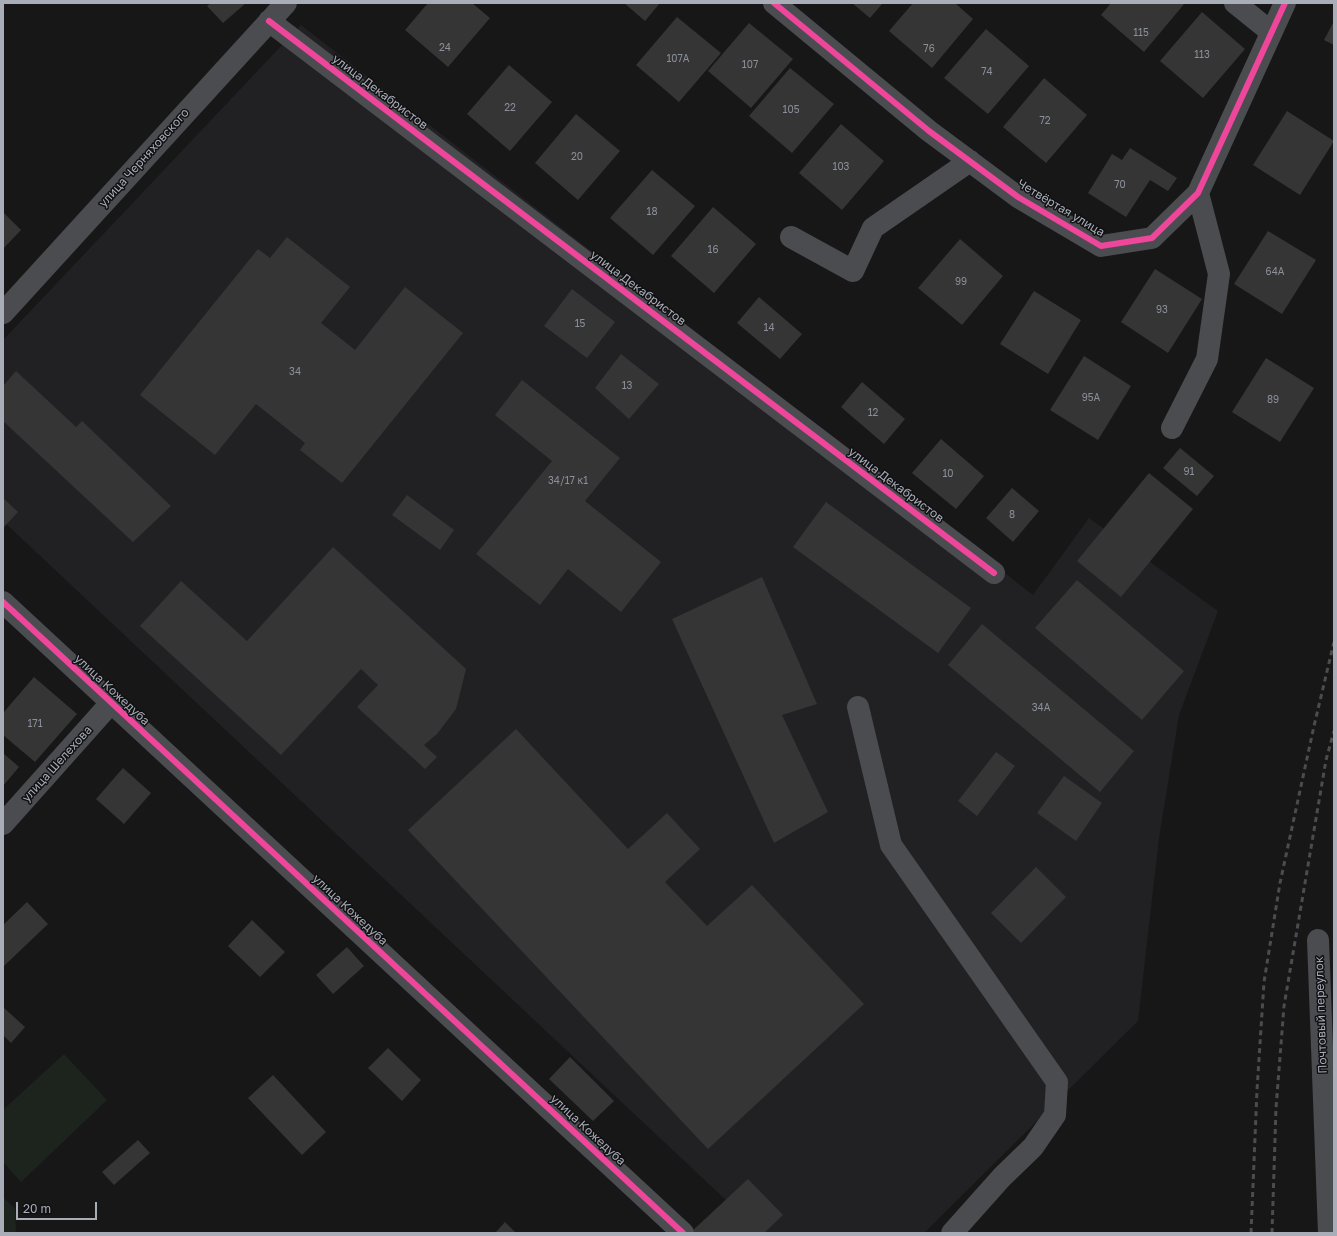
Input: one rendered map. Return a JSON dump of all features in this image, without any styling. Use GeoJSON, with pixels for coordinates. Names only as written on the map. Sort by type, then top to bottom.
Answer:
{"type":"FeatureCollection","features":[{"type":"Feature","properties":{"kind":"street","name":"улица Черняховского"},"geometry":{"type":"LineString","coordinates":[[3,312],[286,3]]}},
{"type":"Feature","properties":{"kind":"street","name":"Четвёртая улица"},"geometry":{"type":"LineString","coordinates":[[774,3],[929,131],[970,162],[1018,196],[1101,246],[1152,238],[1198,193],[1285,3]]}},
{"type":"Feature","properties":{"kind":"street"},"geometry":{"type":"LineString","coordinates":[[1235,3],[1271,32]]}},
{"type":"Feature","properties":{"kind":"street","name":"улица Декабристов"},"geometry":{"type":"LineString","coordinates":[[269,21],[994,573]]}},
{"type":"Feature","properties":{"kind":"street"},"geometry":{"type":"LineString","coordinates":[[791,237],[853,271],[873,228],[970,162]]}},
{"type":"Feature","properties":{"kind":"street"},"geometry":{"type":"LineString","coordinates":[[1172,428],[1207,359],[1219,274],[1198,193]]}},
{"type":"Feature","properties":{"kind":"street","name":"улица Кожедуба"},"geometry":{"type":"LineString","coordinates":[[3,602],[110,704],[683,1233]]}},
{"type":"Feature","properties":{"kind":"street","name":"улица Шелехова"},"geometry":{"type":"LineString","coordinates":[[3,824],[110,704]]}},
{"type":"Feature","properties":{"kind":"street"},"geometry":{"type":"LineString","coordinates":[[858,707],[891,844],[1056,1082],[1055,1115],[1033,1147],[1002,1177],[952,1233]]}},
{"type":"Feature","properties":{"kind":"street","name":"Почтовый переулок"},"geometry":{"type":"LineString","coordinates":[[1318,940],[1329,1233]]}},
{"type":"Feature","properties":{"kind":"shaded area"},"geometry":{"type":"Polygon","coordinates":[[[301,25],[1033,595],[1089,518],[1218,611],[1179,715],[1159,838],[1138,1021],[924,1233],[761,1233],[3,521],[3,340],[301,25]]]}},
{"type":"Feature","properties":{"kind":"shaded area"},"geometry":{"type":"Polygon","coordinates":[[[64,1054],[107,1100],[21,1182],[3,1162],[3,1110],[64,1054]]]}},
{"type":"Feature","properties":{"kind":"shaded area"},"geometry":{"type":"Polygon","coordinates":[[[3,1197],[15,1209],[16,1233],[3,1233],[3,1197]]]}},
{"type":"Feature","properties":{"kind":"building"},"geometry":{"type":"Polygon","coordinates":[[[211,3],[246,3],[223,23],[207,6],[211,3]]]}},
{"type":"Feature","properties":{"kind":"building"},"geometry":{"type":"Polygon","coordinates":[[[428,3],[472,3],[490,18],[448,67],[405,30],[428,3]]]}},
{"type":"Feature","properties":{"kind":"building"},"geometry":{"type":"Polygon","coordinates":[[[624,3],[660,3],[645,21],[624,3]]]}},
{"type":"Feature","properties":{"kind":"building"},"geometry":{"type":"Polygon","coordinates":[[[852,3],[883,3],[870,18],[852,3]]]}},
{"type":"Feature","properties":{"kind":"building"},"geometry":{"type":"Polygon","coordinates":[[[913,3],[955,3],[973,19],[932,68],[889,31],[913,3]]]}},
{"type":"Feature","properties":{"kind":"building"},"geometry":{"type":"Polygon","coordinates":[[[1111,3],[1185,3],[1144,52],[1101,15],[1111,3]]]}},
{"type":"Feature","properties":{"kind":"building"},"geometry":{"type":"Polygon","coordinates":[[[1202,12],[1245,49],[1203,98],[1160,61],[1202,12]]]}},
{"type":"Feature","properties":{"kind":"building"},"geometry":{"type":"Polygon","coordinates":[[[677,17],[721,53],[679,102],[636,65],[677,17]]]}},
{"type":"Feature","properties":{"kind":"building"},"geometry":{"type":"Polygon","coordinates":[[[1334,21],[1334,45],[1324,40],[1334,21]]]}},
{"type":"Feature","properties":{"kind":"building"},"geometry":{"type":"Polygon","coordinates":[[[749,23],[793,59],[751,108],[708,71],[749,23]]]}},
{"type":"Feature","properties":{"kind":"building"},"geometry":{"type":"Polygon","coordinates":[[[986,29],[1029,66],[988,114],[944,78],[986,29]]]}},
{"type":"Feature","properties":{"kind":"building"},"geometry":{"type":"Polygon","coordinates":[[[509,65],[552,102],[510,151],[467,114],[509,65]]]}},
{"type":"Feature","properties":{"kind":"building"},"geometry":{"type":"Polygon","coordinates":[[[790,68],[834,104],[792,153],[749,116],[790,68]]]}},
{"type":"Feature","properties":{"kind":"building"},"geometry":{"type":"Polygon","coordinates":[[[1044,78],[1087,115],[1046,163],[1003,127],[1044,78]]]}},
{"type":"Feature","properties":{"kind":"building"},"geometry":{"type":"Polygon","coordinates":[[[1287,111],[1334,141],[1300,195],[1253,165],[1287,111]]]}},
{"type":"Feature","properties":{"kind":"building"},"geometry":{"type":"Polygon","coordinates":[[[576,114],[620,151],[578,200],[535,163],[576,114]]]}},
{"type":"Feature","properties":{"kind":"building"},"geometry":{"type":"Polygon","coordinates":[[[841,124],[884,161],[842,210],[799,173],[841,124]]]}},
{"type":"Feature","properties":{"kind":"building"},"geometry":{"type":"Polygon","coordinates":[[[1130,148],[1177,178],[1168,191],[1150,180],[1126,217],[1088,193],[1112,154],[1122,160],[1130,148]]]}},
{"type":"Feature","properties":{"kind":"building"},"geometry":{"type":"Polygon","coordinates":[[[652,170],[695,206],[653,255],[610,218],[652,170]]]}},
{"type":"Feature","properties":{"kind":"building"},"geometry":{"type":"Polygon","coordinates":[[[713,207],[756,244],[714,293],[671,256],[713,207]]]}},
{"type":"Feature","properties":{"kind":"building"},"geometry":{"type":"Polygon","coordinates":[[[3,212],[21,230],[3,249],[3,212]]]}},
{"type":"Feature","properties":{"kind":"building"},"geometry":{"type":"Polygon","coordinates":[[[1268,231],[1316,260],[1282,314],[1234,284],[1268,231]]]}},
{"type":"Feature","properties":{"kind":"building"},"geometry":{"type":"Polygon","coordinates":[[[287,237],[350,287],[321,323],[355,350],[405,287],[463,333],[342,483],[300,450],[305,443],[256,404],[215,455],[140,395],[258,249],[270,258],[287,237]]]}},
{"type":"Feature","properties":{"kind":"building"},"geometry":{"type":"Polygon","coordinates":[[[960,239],[1003,276],[962,325],[918,288],[960,239]]]}},
{"type":"Feature","properties":{"kind":"building"},"geometry":{"type":"Polygon","coordinates":[[[1155,269],[1202,299],[1168,353],[1121,322],[1155,269]]]}},
{"type":"Feature","properties":{"kind":"building"},"geometry":{"type":"Polygon","coordinates":[[[572,289],[615,322],[587,358],[544,326],[572,289]]]}},
{"type":"Feature","properties":{"kind":"building"},"geometry":{"type":"Polygon","coordinates":[[[1034,291],[1081,320],[1048,374],[1000,344],[1034,291]]]}},
{"type":"Feature","properties":{"kind":"building"},"geometry":{"type":"Polygon","coordinates":[[[759,297],[802,334],[780,359],[737,323],[759,297]]]}},
{"type":"Feature","properties":{"kind":"building"},"geometry":{"type":"Polygon","coordinates":[[[621,354],[659,384],[629,419],[595,388],[621,354]]]}},
{"type":"Feature","properties":{"kind":"building"},"geometry":{"type":"Polygon","coordinates":[[[1084,356],[1131,386],[1098,440],[1050,410],[1084,356]]]}},
{"type":"Feature","properties":{"kind":"building"},"geometry":{"type":"Polygon","coordinates":[[[1266,358],[1314,388],[1280,442],[1232,412],[1266,358]]]}},
{"type":"Feature","properties":{"kind":"building"},"geometry":{"type":"Polygon","coordinates":[[[16,371],[76,427],[82,421],[171,506],[133,542],[3,421],[3,386],[16,371]]]}},
{"type":"Feature","properties":{"kind":"building"},"geometry":{"type":"Polygon","coordinates":[[[522,380],[620,458],[585,501],[661,562],[621,612],[568,569],[540,605],[476,554],[552,461],[495,415],[522,380]]]}},
{"type":"Feature","properties":{"kind":"building"},"geometry":{"type":"Polygon","coordinates":[[[862,382],[905,419],[884,444],[841,407],[862,382]]]}},
{"type":"Feature","properties":{"kind":"building"},"geometry":{"type":"Polygon","coordinates":[[[941,439],[984,476],[956,509],[912,473],[941,439]]]}},
{"type":"Feature","properties":{"kind":"building"},"geometry":{"type":"Polygon","coordinates":[[[1180,448],[1214,476],[1197,496],[1163,468],[1180,448]]]}},
{"type":"Feature","properties":{"kind":"building"},"geometry":{"type":"Polygon","coordinates":[[[1149,473],[1193,509],[1121,597],[1077,561],[1149,473]]]}},
{"type":"Feature","properties":{"kind":"building"},"geometry":{"type":"Polygon","coordinates":[[[1012,488],[1039,511],[1013,542],[986,518],[1012,488]]]}},
{"type":"Feature","properties":{"kind":"building"},"geometry":{"type":"Polygon","coordinates":[[[407,495],[454,530],[440,550],[392,515],[407,495]]]}},
{"type":"Feature","properties":{"kind":"building"},"geometry":{"type":"Polygon","coordinates":[[[3,498],[18,512],[3,528],[3,498]]]}},
{"type":"Feature","properties":{"kind":"building"},"geometry":{"type":"Polygon","coordinates":[[[826,502],[971,608],[938,653],[793,547],[826,502]]]}},
{"type":"Feature","properties":{"kind":"building"},"geometry":{"type":"Polygon","coordinates":[[[333,547],[466,669],[456,709],[437,734],[424,745],[437,757],[425,769],[357,707],[378,685],[361,669],[281,755],[140,626],[181,581],[247,641],[333,547]]]}},
{"type":"Feature","properties":{"kind":"building"},"geometry":{"type":"Polygon","coordinates":[[[762,577],[817,704],[782,715],[828,812],[774,843],[672,619],[762,577]]]}},
{"type":"Feature","properties":{"kind":"building"},"geometry":{"type":"Polygon","coordinates":[[[1077,580],[1184,671],[1142,720],[1035,628],[1077,580]]]}},
{"type":"Feature","properties":{"kind":"building"},"geometry":{"type":"Polygon","coordinates":[[[982,624],[1134,751],[1100,792],[948,665],[982,624]]]}},
{"type":"Feature","properties":{"kind":"building"},"geometry":{"type":"Polygon","coordinates":[[[34,677],[77,714],[35,762],[3,735],[3,713],[34,677]]]}},
{"type":"Feature","properties":{"kind":"building"},"geometry":{"type":"Polygon","coordinates":[[[516,729],[628,849],[667,813],[700,849],[665,882],[707,926],[752,885],[864,1004],[708,1149],[408,830],[516,729]]]}},
{"type":"Feature","properties":{"kind":"building"},"geometry":{"type":"Polygon","coordinates":[[[996,752],[1015,766],[977,816],[958,801],[996,752]]]}},
{"type":"Feature","properties":{"kind":"building"},"geometry":{"type":"Polygon","coordinates":[[[3,753],[19,767],[3,786],[3,753]]]}},
{"type":"Feature","properties":{"kind":"building"},"geometry":{"type":"Polygon","coordinates":[[[123,768],[151,793],[124,824],[96,799],[123,768]]]}},
{"type":"Feature","properties":{"kind":"building"},"geometry":{"type":"Polygon","coordinates":[[[1064,776],[1102,803],[1076,841],[1037,813],[1064,776]]]}},
{"type":"Feature","properties":{"kind":"building"},"geometry":{"type":"Polygon","coordinates":[[[1036,867],[1066,897],[1021,943],[991,913],[1036,867]]]}},
{"type":"Feature","properties":{"kind":"building"},"geometry":{"type":"Polygon","coordinates":[[[27,902],[48,924],[3,967],[3,925],[27,902]]]}},
{"type":"Feature","properties":{"kind":"building"},"geometry":{"type":"Polygon","coordinates":[[[252,920],[285,952],[260,977],[228,946],[252,920]]]}},
{"type":"Feature","properties":{"kind":"building"},"geometry":{"type":"Polygon","coordinates":[[[347,947],[364,966],[333,994],[316,975],[347,947]]]}},
{"type":"Feature","properties":{"kind":"building"},"geometry":{"type":"Polygon","coordinates":[[[3,1007],[25,1027],[11,1043],[3,1035],[3,1007]]]}},
{"type":"Feature","properties":{"kind":"building"},"geometry":{"type":"Polygon","coordinates":[[[388,1048],[421,1080],[402,1101],[368,1068],[388,1048]]]}},
{"type":"Feature","properties":{"kind":"building"},"geometry":{"type":"Polygon","coordinates":[[[570,1057],[614,1101],[593,1121],[549,1079],[570,1057]]]}},
{"type":"Feature","properties":{"kind":"building"},"geometry":{"type":"Polygon","coordinates":[[[273,1075],[326,1132],[302,1155],[248,1098],[273,1075]]]}},
{"type":"Feature","properties":{"kind":"building"},"geometry":{"type":"Polygon","coordinates":[[[138,1140],[150,1153],[114,1185],[102,1172],[138,1140]]]}},
{"type":"Feature","properties":{"kind":"building"},"geometry":{"type":"Polygon","coordinates":[[[748,1179],[783,1215],[764,1233],[690,1233],[748,1179]]]}},
{"type":"Feature","properties":{"kind":"building"},"geometry":{"type":"Polygon","coordinates":[[[505,1222],[516,1233],[495,1233],[505,1222]]]}},
{"type":"Feature","properties":{"kind":"railway"},"geometry":{"type":"LineString","coordinates":[[1251,1233],[1257,1090],[1264,982],[1280,883],[1334,642]]}},
{"type":"Feature","properties":{"kind":"railway"},"geometry":{"type":"LineString","coordinates":[[1272,1233],[1276,1108],[1284,1006],[1326,760],[1334,731]]}},
{"type":"Feature","properties":{"kind":"cycle path"},"geometry":{"type":"LineString","coordinates":[[774,3],[929,131],[1018,197],[1101,246],[1152,238],[1198,193],[1285,3]]}},
{"type":"Feature","properties":{"kind":"cycle path"},"geometry":{"type":"LineString","coordinates":[[269,21],[994,573]]}},
{"type":"Feature","properties":{"kind":"cycle path"},"geometry":{"type":"LineString","coordinates":[[3,602],[683,1233]]}}]}
